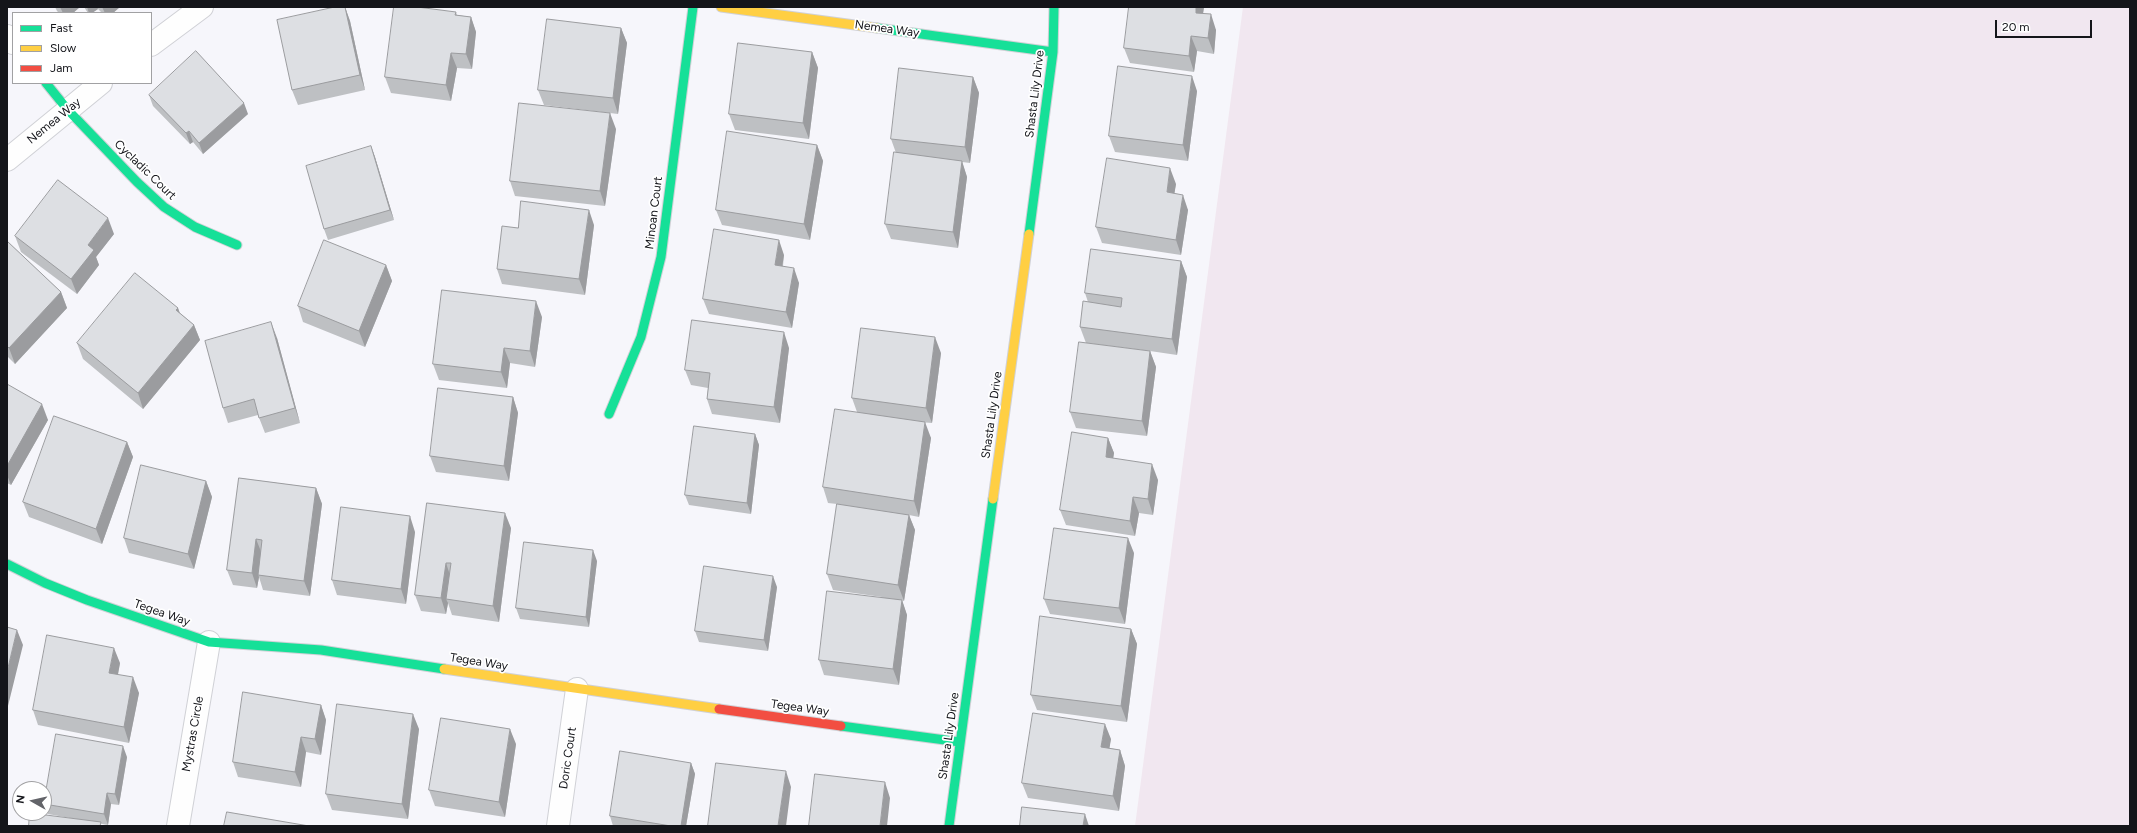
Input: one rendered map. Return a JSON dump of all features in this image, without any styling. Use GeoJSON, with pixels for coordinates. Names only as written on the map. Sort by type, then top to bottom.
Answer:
{"type":"FeatureCollection","features":[{"type":"Feature","properties":{"kind":"street"},"geometry":{"type":"LineString","coordinates":[[152,44],[202,7]]}},
{"type":"Feature","properties":{"kind":"street","name":"Minoan Court"},"geometry":{"type":"LineString","coordinates":[[609,414],[641,337],[661,257],[693,7]]}},
{"type":"Feature","properties":{"kind":"street","name":"Nemea Way"},"geometry":{"type":"LineString","coordinates":[[721,7],[1053,52]]}},
{"type":"Feature","properties":{"kind":"street","name":"Shasta Lily Drive"},"geometry":{"type":"LineString","coordinates":[[949,826],[1053,52],[1054,7]]}},
{"type":"Feature","properties":{"kind":"street","name":"Cycladic Court"},"geometry":{"type":"LineString","coordinates":[[47,84],[67,109],[137,182],[164,207],[202,230],[237,245]]}},
{"type":"Feature","properties":{"kind":"street","name":"Nemea Way"},"geometry":{"type":"LineString","coordinates":[[7,160],[67,109],[100,84]]}},
{"type":"Feature","properties":{"kind":"street","name":"Tegea Way"},"geometry":{"type":"LineString","coordinates":[[7,564],[45,583],[87,600],[209,642],[321,650],[577,690],[960,742]]}},
{"type":"Feature","properties":{"kind":"street","name":"Mystras Circle"},"geometry":{"type":"LineString","coordinates":[[178,826],[209,642]]}},
{"type":"Feature","properties":{"kind":"street","name":"Doric Court"},"geometry":{"type":"LineString","coordinates":[[558,826],[577,690]]}},
{"type":"Feature","properties":{"kind":"shaded area"},"geometry":{"type":"Polygon","coordinates":[[[1243,7],[2130,7],[2130,826],[1135,826],[1243,7]]]}},
{"type":"Feature","properties":{"kind":"building"},"geometry":{"type":"Polygon","coordinates":[[[335,7],[345,7],[360,75],[292,90],[277,20],[335,7]]]}},
{"type":"Feature","properties":{"kind":"building"},"geometry":{"type":"Polygon","coordinates":[[[394,7],[417,7],[456,12],[455,15],[471,17],[466,54],[451,53],[446,85],[385,77],[394,7]]]}},
{"type":"Feature","properties":{"kind":"building"},"geometry":{"type":"Polygon","coordinates":[[[1129,7],[1196,7],[1196,13],[1211,14],[1208,38],[1191,36],[1189,56],[1124,48],[1129,7]]]}},
{"type":"Feature","properties":{"kind":"building"},"geometry":{"type":"Polygon","coordinates":[[[547,19],[621,28],[613,98],[538,90],[547,19]]]}},
{"type":"Feature","properties":{"kind":"building"},"geometry":{"type":"Polygon","coordinates":[[[738,43],[812,52],[803,123],[729,114],[738,43]]]}},
{"type":"Feature","properties":{"kind":"building"},"geometry":{"type":"Polygon","coordinates":[[[196,51],[244,103],[199,143],[189,131],[186,133],[149,95],[196,51]]]}},
{"type":"Feature","properties":{"kind":"building"},"geometry":{"type":"Polygon","coordinates":[[[1118,66],[1192,76],[1183,145],[1109,136],[1118,66]]]}},
{"type":"Feature","properties":{"kind":"building"},"geometry":{"type":"Polygon","coordinates":[[[899,68],[973,77],[965,147],[891,139],[899,68]]]}},
{"type":"Feature","properties":{"kind":"building"},"geometry":{"type":"Polygon","coordinates":[[[519,103],[610,113],[600,191],[510,181],[519,103]]]}},
{"type":"Feature","properties":{"kind":"building"},"geometry":{"type":"Polygon","coordinates":[[[727,131],[817,145],[804,224],[716,210],[727,131]]]}},
{"type":"Feature","properties":{"kind":"building"},"geometry":{"type":"Polygon","coordinates":[[[371,146],[390,210],[324,229],[306,166],[371,146]]]}},
{"type":"Feature","properties":{"kind":"building"},"geometry":{"type":"Polygon","coordinates":[[[894,152],[962,161],[953,232],[885,224],[894,152]]]}},
{"type":"Feature","properties":{"kind":"building"},"geometry":{"type":"Polygon","coordinates":[[[1107,158],[1170,168],[1167,192],[1183,195],[1176,240],[1096,227],[1107,158]]]}},
{"type":"Feature","properties":{"kind":"building"},"geometry":{"type":"Polygon","coordinates":[[[58,180],[108,218],[88,245],[94,250],[71,279],[15,236],[58,180]]]}},
{"type":"Feature","properties":{"kind":"building"},"geometry":{"type":"Polygon","coordinates":[[[521,201],[589,210],[579,279],[497,269],[502,226],[518,228],[521,201]]]}},
{"type":"Feature","properties":{"kind":"building"},"geometry":{"type":"Polygon","coordinates":[[[714,229],[779,240],[775,265],[794,268],[786,312],[703,299],[714,229]]]}},
{"type":"Feature","properties":{"kind":"building"},"geometry":{"type":"Polygon","coordinates":[[[324,240],[386,265],[359,331],[298,306],[324,240]]]}},
{"type":"Feature","properties":{"kind":"building"},"geometry":{"type":"Polygon","coordinates":[[[7,241],[61,292],[9,348],[7,346],[7,241]]]}},
{"type":"Feature","properties":{"kind":"building"},"geometry":{"type":"Polygon","coordinates":[[[1091,249],[1181,261],[1172,339],[1080,327],[1083,301],[1121,307],[1122,298],[1085,293],[1091,249]]]}},
{"type":"Feature","properties":{"kind":"building"},"geometry":{"type":"Polygon","coordinates":[[[135,273],[178,308],[176,310],[194,325],[138,393],[77,343],[135,273]]]}},
{"type":"Feature","properties":{"kind":"building"},"geometry":{"type":"Polygon","coordinates":[[[442,290],[536,301],[530,351],[504,348],[501,372],[433,364],[442,290]]]}},
{"type":"Feature","properties":{"kind":"building"},"geometry":{"type":"Polygon","coordinates":[[[692,320],[784,332],[774,407],[707,399],[710,373],[685,370],[692,320]]]}},
{"type":"Feature","properties":{"kind":"building"},"geometry":{"type":"Polygon","coordinates":[[[271,322],[295,408],[259,418],[254,399],[223,408],[205,341],[271,322]]]}},
{"type":"Feature","properties":{"kind":"building"},"geometry":{"type":"Polygon","coordinates":[[[861,328],[935,337],[926,408],[852,398],[861,328]]]}},
{"type":"Feature","properties":{"kind":"building"},"geometry":{"type":"Polygon","coordinates":[[[1079,342],[1150,351],[1142,421],[1070,412],[1079,342]]]}},
{"type":"Feature","properties":{"kind":"building"},"geometry":{"type":"Polygon","coordinates":[[[7,384],[42,404],[7,466],[7,384]]]}},
{"type":"Feature","properties":{"kind":"building"},"geometry":{"type":"Polygon","coordinates":[[[438,388],[513,397],[504,466],[430,456],[438,388]]]}},
{"type":"Feature","properties":{"kind":"building"},"geometry":{"type":"Polygon","coordinates":[[[835,409],[925,422],[914,501],[823,487],[835,409]]]}},
{"type":"Feature","properties":{"kind":"building"},"geometry":{"type":"Polygon","coordinates":[[[54,416],[127,442],[96,529],[23,502],[54,416]]]}},
{"type":"Feature","properties":{"kind":"building"},"geometry":{"type":"Polygon","coordinates":[[[694,426],[755,434],[747,503],[685,495],[694,426]]]}},
{"type":"Feature","properties":{"kind":"building"},"geometry":{"type":"Polygon","coordinates":[[[1072,432],[1108,438],[1106,457],[1152,464],[1148,499],[1133,497],[1130,521],[1060,510],[1072,432]]]}},
{"type":"Feature","properties":{"kind":"building"},"geometry":{"type":"Polygon","coordinates":[[[141,465],[206,481],[188,554],[124,538],[141,465]]]}},
{"type":"Feature","properties":{"kind":"building"},"geometry":{"type":"Polygon","coordinates":[[[239,478],[316,488],[304,581],[258,575],[262,540],[256,539],[252,573],[227,570],[239,478]]]}},
{"type":"Feature","properties":{"kind":"building"},"geometry":{"type":"Polygon","coordinates":[[[427,503],[505,513],[493,606],[446,599],[451,563],[446,563],[441,598],[415,595],[427,503]]]}},
{"type":"Feature","properties":{"kind":"building"},"geometry":{"type":"Polygon","coordinates":[[[837,504],[909,515],[898,585],[827,574],[837,504]]]}},
{"type":"Feature","properties":{"kind":"building"},"geometry":{"type":"Polygon","coordinates":[[[341,507],[410,516],[401,589],[332,580],[341,507]]]}},
{"type":"Feature","properties":{"kind":"building"},"geometry":{"type":"Polygon","coordinates":[[[1054,528],[1128,538],[1119,608],[1044,599],[1054,528]]]}},
{"type":"Feature","properties":{"kind":"building"},"geometry":{"type":"Polygon","coordinates":[[[524,542],[593,550],[586,617],[516,608],[524,542]]]}},
{"type":"Feature","properties":{"kind":"building"},"geometry":{"type":"Polygon","coordinates":[[[704,566],[773,576],[764,640],[695,631],[704,566]]]}},
{"type":"Feature","properties":{"kind":"building"},"geometry":{"type":"Polygon","coordinates":[[[827,591],[902,600],[893,669],[819,660],[827,591]]]}},
{"type":"Feature","properties":{"kind":"building"},"geometry":{"type":"Polygon","coordinates":[[[1040,616],[1131,629],[1121,706],[1031,695],[1040,616]]]}},
{"type":"Feature","properties":{"kind":"building"},"geometry":{"type":"Polygon","coordinates":[[[7,627],[17,630],[7,672],[7,627]]]}},
{"type":"Feature","properties":{"kind":"building"},"geometry":{"type":"Polygon","coordinates":[[[47,635],[114,648],[109,673],[133,677],[124,727],[33,710],[47,635]]]}},
{"type":"Feature","properties":{"kind":"building"},"geometry":{"type":"Polygon","coordinates":[[[243,692],[321,705],[315,739],[301,737],[295,772],[233,762],[243,692]]]}},
{"type":"Feature","properties":{"kind":"building"},"geometry":{"type":"Polygon","coordinates":[[[337,704],[413,714],[402,804],[326,794],[337,704]]]}},
{"type":"Feature","properties":{"kind":"building"},"geometry":{"type":"Polygon","coordinates":[[[1033,713],[1105,724],[1101,747],[1120,750],[1113,796],[1022,783],[1033,713]]]}},
{"type":"Feature","properties":{"kind":"building"},"geometry":{"type":"Polygon","coordinates":[[[441,718],[510,729],[499,802],[429,790],[441,718]]]}},
{"type":"Feature","properties":{"kind":"building"},"geometry":{"type":"Polygon","coordinates":[[[56,734],[123,746],[115,794],[107,793],[104,814],[52,805],[52,781],[48,781],[56,734]]]}},
{"type":"Feature","properties":{"kind":"building"},"geometry":{"type":"Polygon","coordinates":[[[620,751],[691,763],[681,826],[671,826],[610,816],[620,751]]]}},
{"type":"Feature","properties":{"kind":"building"},"geometry":{"type":"Polygon","coordinates":[[[716,763],[786,771],[778,826],[708,826],[716,763]]]}},
{"type":"Feature","properties":{"kind":"building"},"geometry":{"type":"Polygon","coordinates":[[[815,774],[885,782],[880,826],[809,826],[815,774]]]}},
{"type":"Feature","properties":{"kind":"building"},"geometry":{"type":"Polygon","coordinates":[[[1022,807],[1085,814],[1083,826],[1020,826],[1022,807]]]}},
{"type":"Feature","properties":{"kind":"building"},"geometry":{"type":"Polygon","coordinates":[[[227,812],[309,826],[224,826],[227,812]]]}},
{"type":"Feature","properties":{"kind":"building"},"geometry":{"type":"Polygon","coordinates":[[[52,816],[101,822],[100,826],[29,826],[29,821],[52,821],[52,816]]]}},
{"type":"Feature","properties":{"kind":"traffic: fast"},"geometry":{"type":"LineString","coordinates":[[609,414],[641,337],[661,257],[693,7]]}},
{"type":"Feature","properties":{"kind":"traffic: fast"},"geometry":{"type":"LineString","coordinates":[[1029,234],[1053,52],[1054,7]]}},
{"type":"Feature","properties":{"kind":"traffic: fast"},"geometry":{"type":"LineString","coordinates":[[877,28],[1053,52]]}},
{"type":"Feature","properties":{"kind":"traffic: fast"},"geometry":{"type":"LineString","coordinates":[[47,84],[67,109],[137,182],[164,207],[195,227],[237,245]]}},
{"type":"Feature","properties":{"kind":"traffic: fast"},"geometry":{"type":"LineString","coordinates":[[949,826],[993,499]]}},
{"type":"Feature","properties":{"kind":"traffic: fast"},"geometry":{"type":"LineString","coordinates":[[7,564],[45,583],[87,600],[209,642],[321,650],[444,669]]}},
{"type":"Feature","properties":{"kind":"traffic: fast"},"geometry":{"type":"LineString","coordinates":[[841,726],[960,742]]}},
{"type":"Feature","properties":{"kind":"traffic: slow"},"geometry":{"type":"LineString","coordinates":[[721,7],[877,28]]}},
{"type":"Feature","properties":{"kind":"traffic: slow"},"geometry":{"type":"LineString","coordinates":[[993,499],[1029,234]]}},
{"type":"Feature","properties":{"kind":"traffic: slow"},"geometry":{"type":"LineString","coordinates":[[444,669],[719,709]]}},
{"type":"Feature","properties":{"kind":"traffic: jam"},"geometry":{"type":"LineString","coordinates":[[719,709],[841,726]]}}]}
